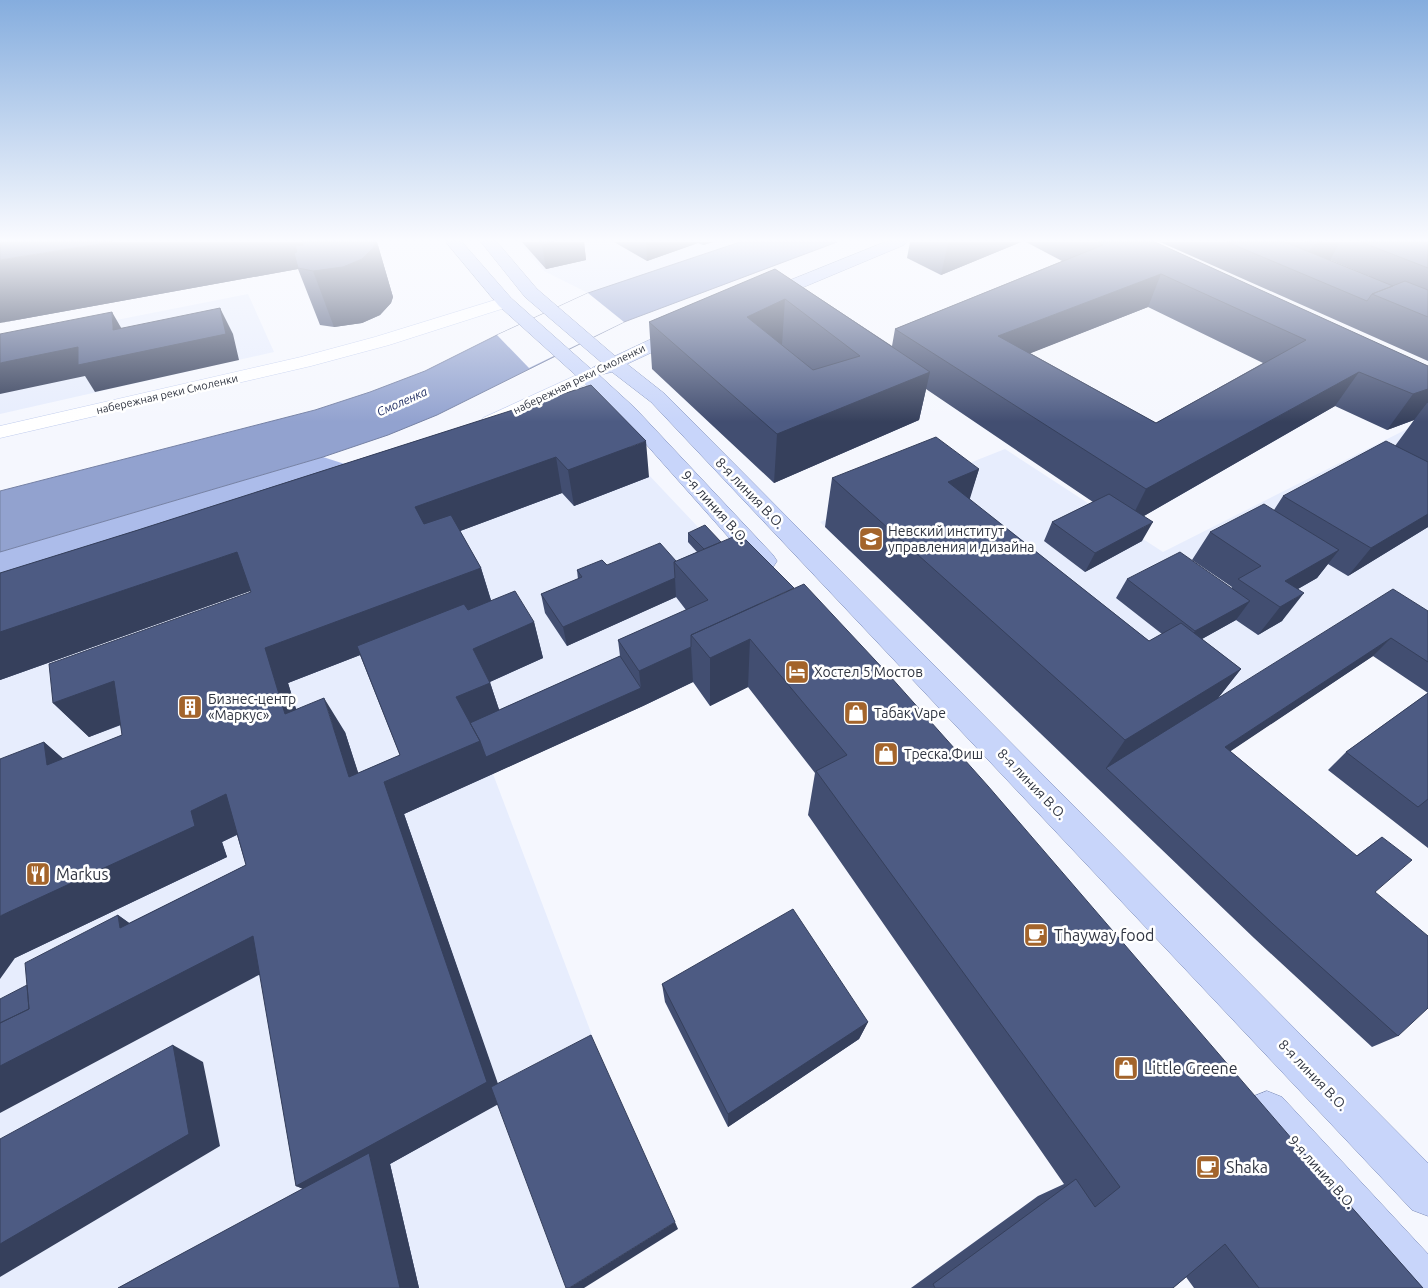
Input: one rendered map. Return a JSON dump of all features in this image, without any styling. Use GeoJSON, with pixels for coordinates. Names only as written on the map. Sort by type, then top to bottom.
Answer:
{"type":"FeatureCollection","features":[{"type":"Feature","properties":{"kind":"main road","name":"9-я линия В.О."},"geometry":{"type":"LineString","coordinates":[[505,302],[562,352],[601,370],[628,412],[782,581]]}},
{"type":"Feature","properties":{"kind":"main road","name":"8-я линия В.О."},"geometry":{"type":"LineString","coordinates":[[542,302],[585,341],[601,370],[658,398],[1428,1194]]}},
{"type":"Feature","properties":{"kind":"main road"},"geometry":{"type":"LineString","coordinates":[[748,304],[753,302]]}},
{"type":"Feature","properties":{"kind":"main road","name":"набережная реки Смоленки"},"geometry":{"type":"LineString","coordinates":[[601,370],[703,322]]}},
{"type":"Feature","properties":{"kind":"main road","name":"9-я линия В.О."},"geometry":{"type":"LineString","coordinates":[[1245,1088],[1428,1288]]}},
{"type":"Feature","properties":{"kind":"street","name":"набережная реки Смоленки"},"geometry":{"type":"LineString","coordinates":[[0,432],[304,362],[382,341],[505,302]]}},
{"type":"Feature","properties":{"kind":"street","name":"набережная реки Смоленки"},"geometry":{"type":"LineString","coordinates":[[467,431],[601,370]]}},
{"type":"Feature","properties":{"kind":"shaded area"},"geometry":{"type":"Polygon","coordinates":[[[207,302],[252,302],[274,352],[0,414],[0,343],[207,302]]]}},
{"type":"Feature","properties":{"kind":"shaded area"},"geometry":{"type":"Polygon","coordinates":[[[596,419],[714,544],[709,636],[476,741],[493,774],[598,1051],[678,1229],[584,1288],[0,1288],[0,618],[596,419]]]}},
{"type":"Feature","properties":{"kind":"shaded area"},"geometry":{"type":"Polygon","coordinates":[[[1425,420],[1428,421],[1428,641],[1375,608],[1094,785],[820,522],[1005,449],[1163,552],[1425,420]]]}},
{"type":"Feature","properties":{"kind":"shaded area"},"geometry":{"type":"Polygon","coordinates":[[[323,457],[354,467],[0,584],[0,552],[323,457]]]}},
{"type":"Feature","properties":{"kind":"water","name":"Смоленка"},"geometry":{"type":"Polygon","coordinates":[[[568,302],[677,302],[624,322],[437,415],[388,435],[323,457],[0,552],[0,491],[315,410],[425,371],[568,302]]]}},
{"type":"Feature","properties":{"kind":"pier"},"geometry":{"type":"Polygon","coordinates":[[[568,302],[599,302],[624,322],[529,368],[497,335],[568,302]]]}},
{"type":"Feature","properties":{"kind":"building"},"geometry":{"type":"Polygon","coordinates":[[[696,302],[778,302],[747,317],[813,370],[860,356],[789,302],[825,302],[930,372],[777,434],[649,322],[696,302]]]}},
{"type":"Feature","properties":{"kind":"building"},"geometry":{"type":"Polygon","coordinates":[[[962,302],[1087,302],[998,336],[1156,423],[1306,340],[1223,302],[1287,302],[1428,366],[1428,389],[1413,394],[1359,372],[1146,489],[895,329],[962,302]]]}},
{"type":"Feature","properties":{"kind":"building"},"geometry":{"type":"Polygon","coordinates":[[[1392,302],[1428,302],[1428,317],[1392,302]]]}},
{"type":"Feature","properties":{"kind":"building"},"geometry":{"type":"Polygon","coordinates":[[[220,308],[226,334],[78,365],[78,347],[0,363],[0,334],[112,312],[113,330],[220,308]]]}},
{"type":"Feature","properties":{"kind":"building"},"geometry":{"type":"Polygon","coordinates":[[[591,385],[646,441],[568,470],[556,457],[415,507],[424,524],[451,515],[481,568],[265,648],[285,714],[324,698],[349,777],[400,755],[357,646],[464,604],[468,610],[515,591],[534,622],[473,649],[490,683],[456,697],[480,741],[384,782],[487,1082],[296,1186],[253,936],[0,1066],[0,1023],[29,1009],[25,963],[118,915],[120,928],[246,865],[226,794],[191,811],[195,826],[0,916],[0,759],[44,742],[47,765],[122,735],[114,681],[53,703],[49,664],[251,592],[237,552],[0,632],[0,573],[591,385]]]}},
{"type":"Feature","properties":{"kind":"building"},"geometry":{"type":"Polygon","coordinates":[[[936,437],[979,469],[948,482],[1149,641],[1181,623],[1241,669],[1125,740],[832,478],[936,437]]]}},
{"type":"Feature","properties":{"kind":"building"},"geometry":{"type":"Polygon","coordinates":[[[1386,441],[1428,462],[1428,514],[1371,548],[1283,496],[1386,441]]]}},
{"type":"Feature","properties":{"kind":"building"},"geometry":{"type":"Polygon","coordinates":[[[1109,494],[1153,522],[1095,553],[1052,522],[1109,494]]]}},
{"type":"Feature","properties":{"kind":"building"},"geometry":{"type":"Polygon","coordinates":[[[1264,504],[1339,550],[1285,581],[1304,593],[1280,607],[1238,579],[1261,566],[1210,532],[1264,504]]]}},
{"type":"Feature","properties":{"kind":"building"},"geometry":{"type":"Polygon","coordinates":[[[705,525],[721,542],[704,549],[688,533],[705,525]]]}},
{"type":"Feature","properties":{"kind":"building"},"geometry":{"type":"Polygon","coordinates":[[[740,534],[794,588],[691,635],[691,647],[639,671],[618,640],[708,600],[674,562],[740,534]]]}},
{"type":"Feature","properties":{"kind":"building"},"geometry":{"type":"Polygon","coordinates":[[[660,543],[676,561],[674,562],[675,578],[563,627],[541,594],[582,577],[577,570],[602,560],[607,565],[660,543]]]}},
{"type":"Feature","properties":{"kind":"building"},"geometry":{"type":"Polygon","coordinates":[[[1180,552],[1250,601],[1195,631],[1127,579],[1180,552]]]}},
{"type":"Feature","properties":{"kind":"building"},"geometry":{"type":"Polygon","coordinates":[[[804,584],[889,675],[988,786],[1317,1168],[1423,1288],[1259,1288],[1225,1244],[1173,1288],[935,1288],[933,1284],[1076,1179],[1095,1207],[1120,1187],[816,771],[847,755],[750,639],[710,658],[691,635],[804,584]]]}},
{"type":"Feature","properties":{"kind":"building"},"geometry":{"type":"Polygon","coordinates":[[[1393,589],[1428,611],[1428,662],[1391,638],[1225,747],[1357,856],[1382,837],[1412,860],[1375,892],[1428,936],[1428,1008],[1398,1036],[1273,924],[1106,768],[1393,589]]]}},
{"type":"Feature","properties":{"kind":"building"},"geometry":{"type":"Polygon","coordinates":[[[620,656],[641,688],[486,757],[470,723],[620,656]]]}},
{"type":"Feature","properties":{"kind":"building"},"geometry":{"type":"Polygon","coordinates":[[[1428,693],[1428,799],[1418,807],[1346,752],[1428,693]]]}},
{"type":"Feature","properties":{"kind":"building"},"geometry":{"type":"Polygon","coordinates":[[[793,909],[868,1022],[728,1114],[662,984],[793,909]]]}},
{"type":"Feature","properties":{"kind":"building"},"geometry":{"type":"Polygon","coordinates":[[[27,985],[29,1009],[0,1023],[0,999],[27,985]]]}},
{"type":"Feature","properties":{"kind":"building"},"geometry":{"type":"Polygon","coordinates":[[[591,1035],[675,1222],[569,1288],[566,1288],[491,1087],[591,1035]]]}},
{"type":"Feature","properties":{"kind":"building"},"geometry":{"type":"Polygon","coordinates":[[[173,1045],[189,1134],[0,1244],[0,1139],[173,1045]]]}},
{"type":"Feature","properties":{"kind":"building"},"geometry":{"type":"Polygon","coordinates":[[[369,1153],[400,1288],[118,1288],[369,1153]]]}},
{"type":"Feature","properties":{"kind":"place","name":"Невский институт управления и дизайна"},"geometry":{"type":"Point","coordinates":[871,539]}},
{"type":"Feature","properties":{"kind":"place","name":"Хостел 5 Мостов"},"geometry":{"type":"Point","coordinates":[797,672]}},
{"type":"Feature","properties":{"kind":"place","name":"Бизнес-центр «Маркус»"},"geometry":{"type":"Point","coordinates":[190,707]}},
{"type":"Feature","properties":{"kind":"place","name":"Табак Vape"},"geometry":{"type":"Point","coordinates":[856,713]}},
{"type":"Feature","properties":{"kind":"place","name":"Треска.Фиш"},"geometry":{"type":"Point","coordinates":[886,754]}},
{"type":"Feature","properties":{"kind":"place","name":"Markus"},"geometry":{"type":"Point","coordinates":[38,874]}},
{"type":"Feature","properties":{"kind":"place","name":"Thayway food"},"geometry":{"type":"Point","coordinates":[1036,935]}},
{"type":"Feature","properties":{"kind":"place","name":"Little Greene"},"geometry":{"type":"Point","coordinates":[1126,1068]}},
{"type":"Feature","properties":{"kind":"place","name":"Shaka"},"geometry":{"type":"Point","coordinates":[1208,1167]}}]}
